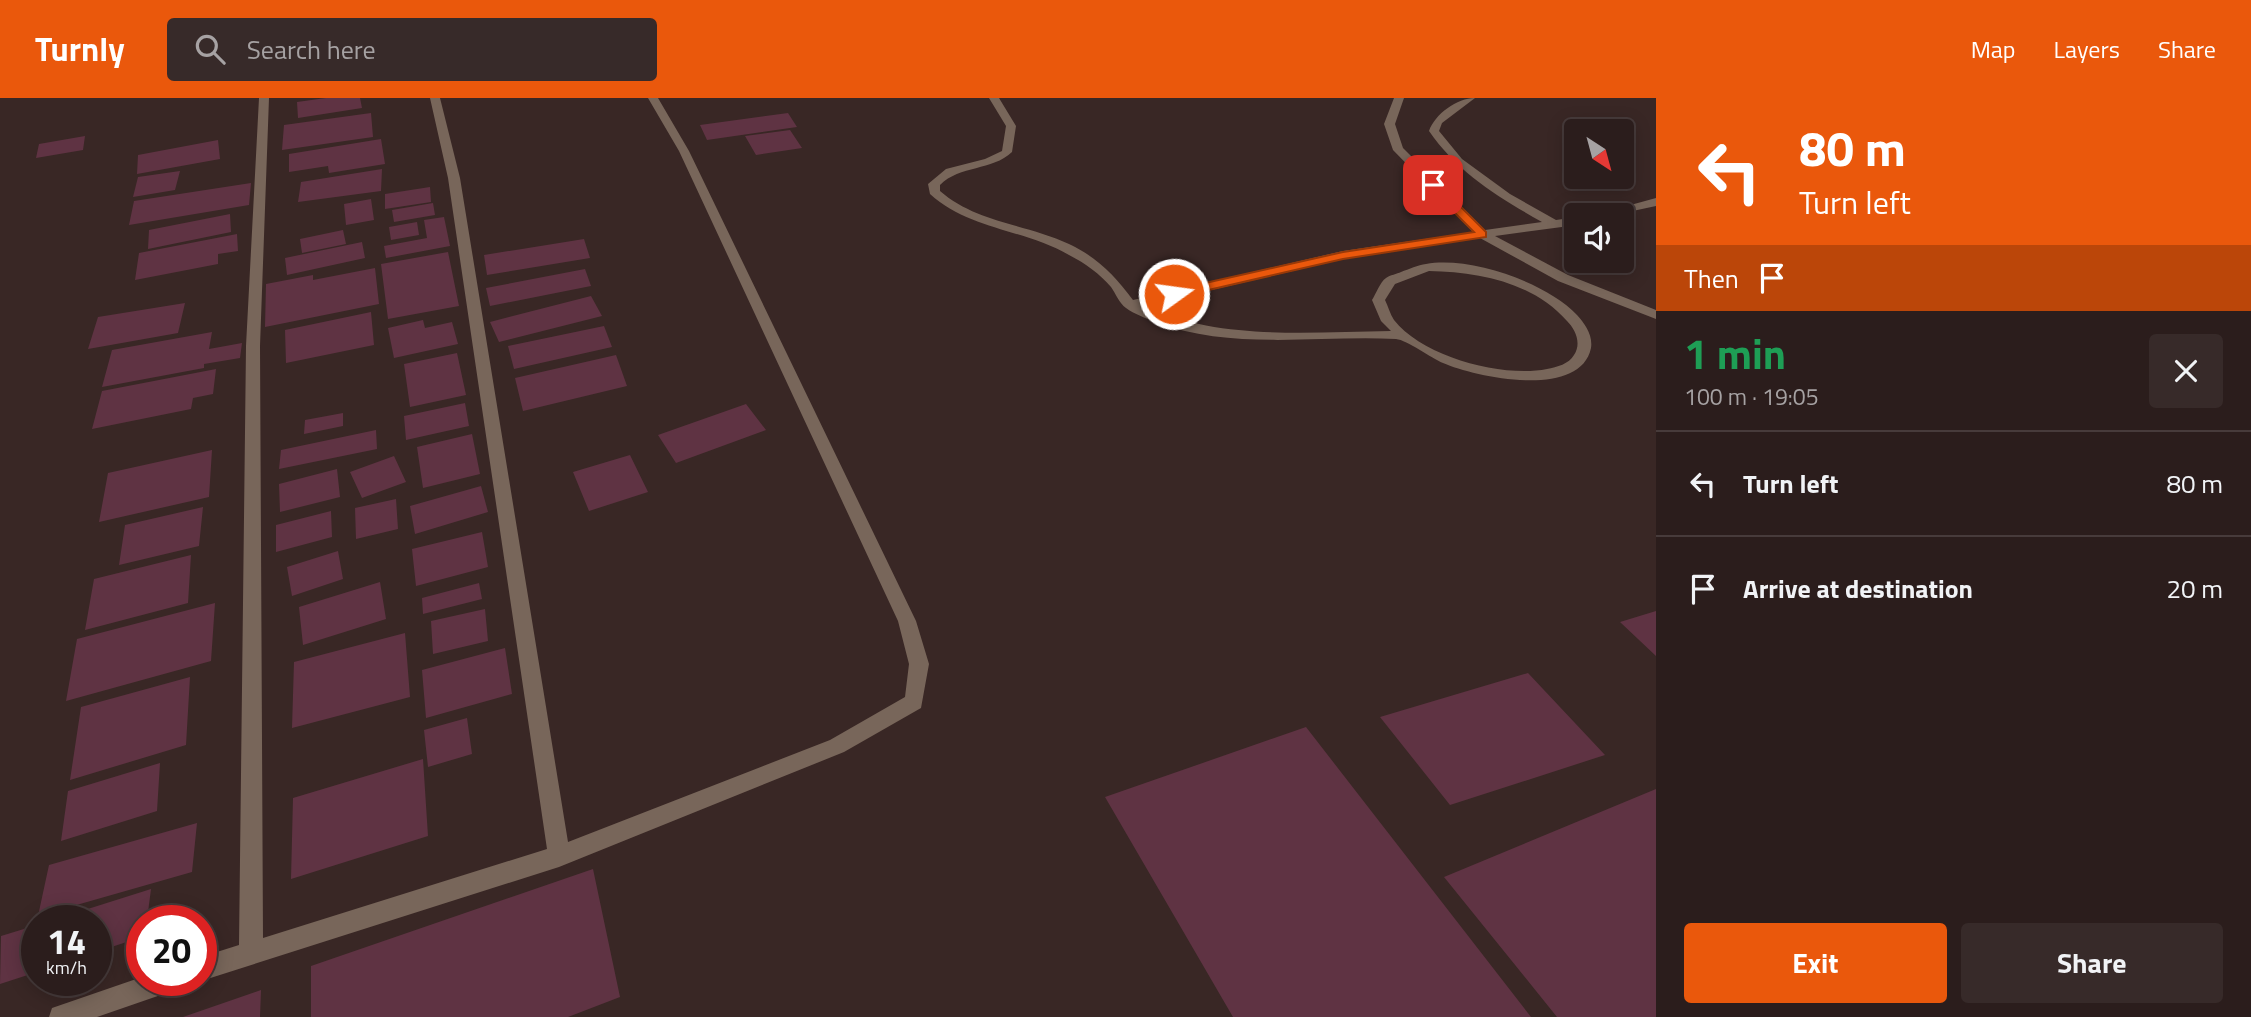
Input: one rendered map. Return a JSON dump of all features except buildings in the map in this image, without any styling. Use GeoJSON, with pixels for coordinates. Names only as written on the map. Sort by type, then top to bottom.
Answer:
{"type":"FeatureCollection","features":[{"type":"Feature","properties":{"kind":"street"},"geometry":{"type":"LineString","coordinates":[[251,952],[253,346],[264,98]]}},
{"type":"Feature","properties":{"kind":"street"},"geometry":{"type":"LineString","coordinates":[[435,98],[454,178],[559,856]]}},
{"type":"Feature","properties":{"kind":"street"},"geometry":{"type":"LineString","coordinates":[[217,964],[559,856],[837,746],[914,702],[919,664],[907,621],[684,151],[653,98]]}},
{"type":"Feature","properties":{"kind":"street"},"geometry":{"type":"LineString","coordinates":[[995,98],[1011,126],[1007,152],[992,160],[947,172],[934,184],[934,192],[944,202],[968,216],[1055,243],[1082,256],[1116,285],[1130,304],[1159,317],[1217,332],[1258,335],[1401,335],[1429,353],[1452,363],[1502,376],[1537,376],[1565,370],[1581,357],[1584,340],[1575,320],[1554,301],[1526,285],[1458,267],[1427,267],[1402,272],[1385,283],[1378,298],[1384,316],[1401,335]]}},
{"type":"Feature","properties":{"kind":"street"},"geometry":{"type":"LineString","coordinates":[[1399,98],[1388,119],[1390,135],[1398,150],[1482,234],[1563,278],[1656,315]]}},
{"type":"Feature","properties":{"kind":"street"},"geometry":{"type":"LineString","coordinates":[[1470,98],[1437,122],[1434,131],[1439,139],[1456,159],[1502,194],[1556,225]]}},
{"type":"Feature","properties":{"kind":"street"},"geometry":{"type":"LineString","coordinates":[[1634,207],[1656,202]]}},
{"type":"Feature","properties":{"kind":"street"},"geometry":{"type":"LineString","coordinates":[[1130,304],[1343,255],[1564,223]]}},
{"type":"Feature","properties":{"kind":"street"},"geometry":{"type":"LineString","coordinates":[[61,1017],[126,995]]}},
{"type":"Feature","properties":{"kind":"route"},"geometry":{"type":"LineString","coordinates":[[1174,294],[1343,255],[1482,234],[1433,185]]}}]}
